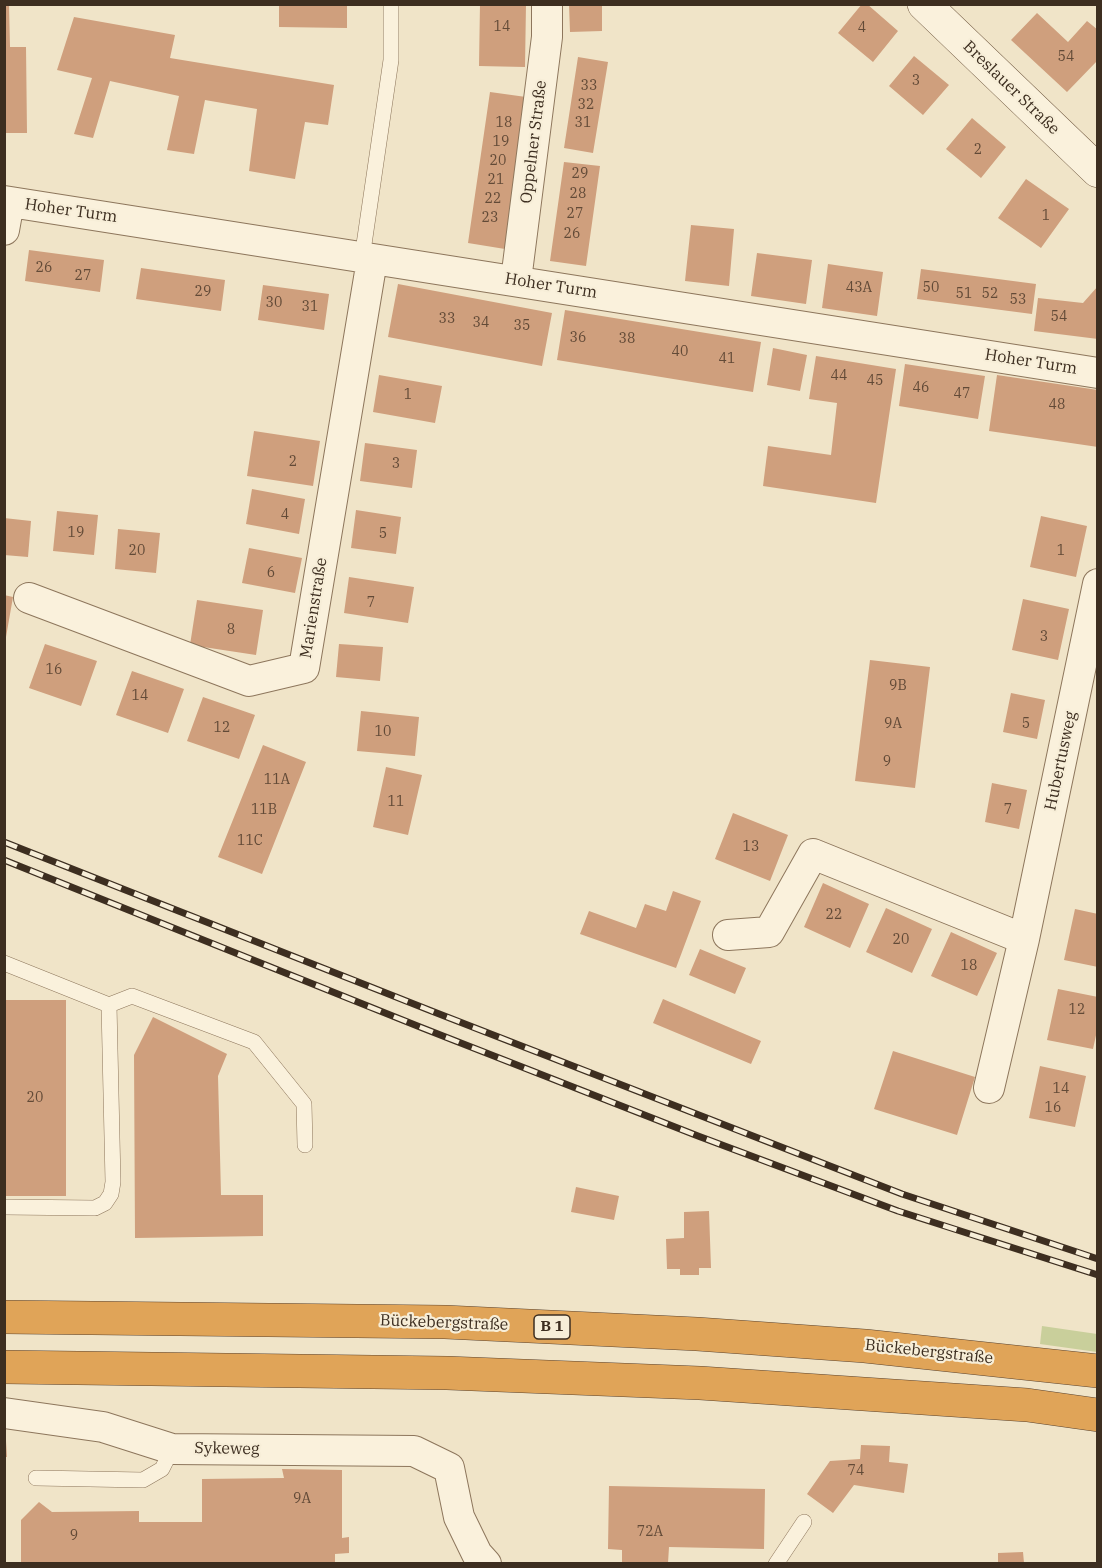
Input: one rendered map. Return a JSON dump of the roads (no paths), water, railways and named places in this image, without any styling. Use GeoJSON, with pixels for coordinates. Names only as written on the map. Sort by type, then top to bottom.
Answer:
{"type":"FeatureCollection","features":[{"type":"Feature","properties":{"kind":"highway","name":"Bückebergstraße"},"geometry":{"type":"LineString","coordinates":[[4,1317],[444,1322],[674,1333],[865,1346],[1034,1362],[1098,1371]]}},
{"type":"Feature","properties":{"kind":"highway"},"geometry":{"type":"LineString","coordinates":[[4,1367],[435,1373],[700,1383],[1028,1405],[1098,1415]]}},
{"type":"Feature","properties":{"kind":"street","name":"Oppelner Straße"},"geometry":{"type":"LineString","coordinates":[[516,280],[547,37],[547,4]]}},
{"type":"Feature","properties":{"kind":"street","name":"Breslauer Straße"},"geometry":{"type":"LineString","coordinates":[[924,4],[1098,171]]}},
{"type":"Feature","properties":{"kind":"street","name":"Hoher Turm"},"geometry":{"type":"LineString","coordinates":[[6,211],[134,220],[367,259],[516,280],[1098,373]]}},
{"type":"Feature","properties":{"kind":"street","name":"Marienstraße"},"geometry":{"type":"LineString","coordinates":[[28,598],[249,681],[304,669],[367,259]]}},
{"type":"Feature","properties":{"kind":"street","name":"Hubertusweg"},"geometry":{"type":"LineString","coordinates":[[990,1088],[1024,939],[1098,584]]}},
{"type":"Feature","properties":{"kind":"street"},"geometry":{"type":"LineString","coordinates":[[728,935],[769,932],[813,854],[1024,939]]}},
{"type":"Feature","properties":{"kind":"street","name":"Sykeweg"},"geometry":{"type":"LineString","coordinates":[[4,1413],[103,1427],[172,1449],[414,1451],[449,1468],[459,1517],[477,1554],[486,1563]]}},
{"type":"Feature","properties":{"kind":"lane"},"geometry":{"type":"LineString","coordinates":[[367,259],[392,60],[392,4]]}},
{"type":"Feature","properties":{"kind":"lane"},"geometry":{"type":"LineString","coordinates":[[4,963],[109,1005],[132,996],[169,1008],[254,1042],[304,1104],[305,1145]]}},
{"type":"Feature","properties":{"kind":"lane"},"geometry":{"type":"LineString","coordinates":[[4,1208],[95,1208],[105,1203],[111,1194],[113,1182],[109,1005]]}},
{"type":"Feature","properties":{"kind":"lane"},"geometry":{"type":"LineString","coordinates":[[36,1478],[143,1480],[162,1469],[172,1449]]}},
{"type":"Feature","properties":{"kind":"lane"},"geometry":{"type":"LineString","coordinates":[[776,1563],[804,1522]]}},
{"type":"Feature","properties":{"kind":"railway"},"geometry":{"type":"LineString","coordinates":[[4,842],[902,1194],[1098,1259]]}},
{"type":"Feature","properties":{"kind":"railway"},"geometry":{"type":"LineString","coordinates":[[4,860],[698,1136],[898,1211],[1098,1275]]}}]}
